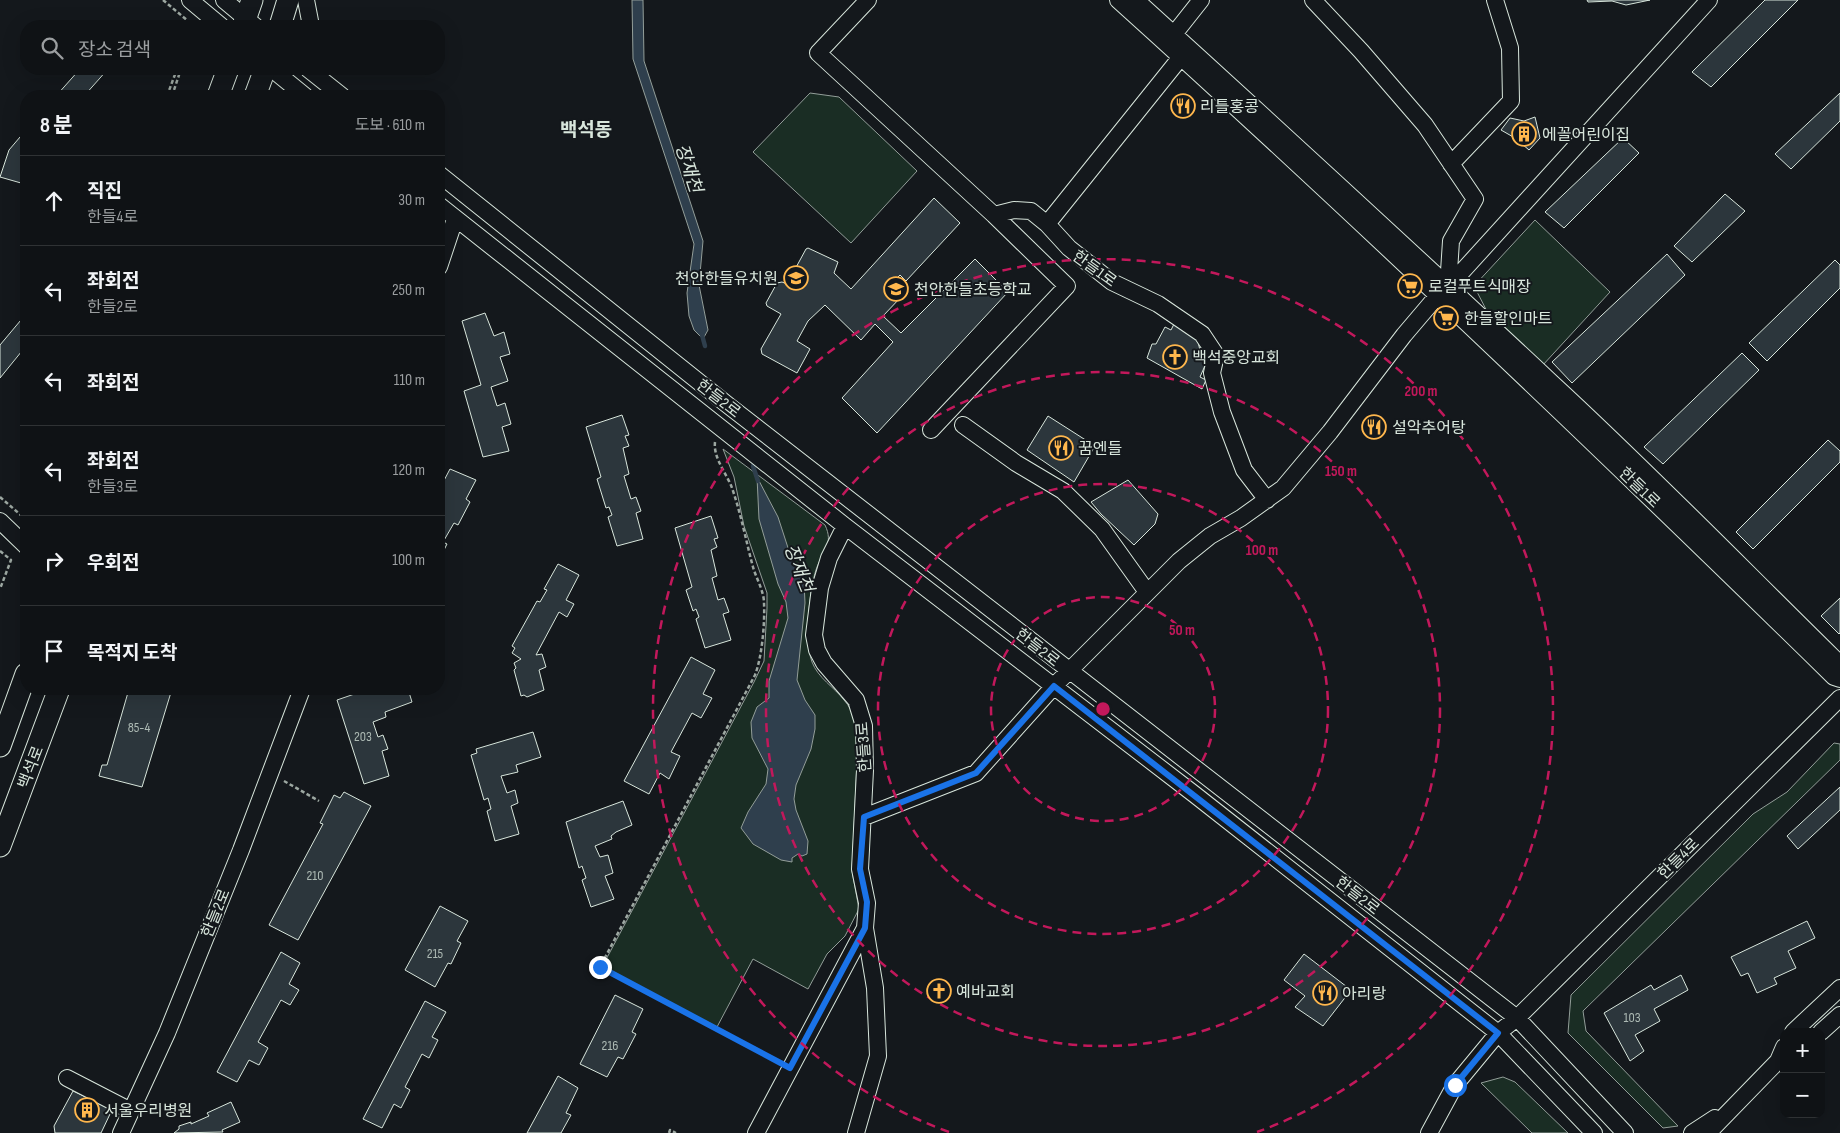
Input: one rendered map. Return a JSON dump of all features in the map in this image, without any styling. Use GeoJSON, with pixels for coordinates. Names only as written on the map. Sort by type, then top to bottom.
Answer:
{"type":"FeatureCollection","features":[{"type":"Feature","properties":{"kind":"main road"},"geometry":{"type":"LineString","coordinates":[[282,20],[288,0]]}},
{"type":"Feature","properties":{"kind":"main road"},"geometry":{"type":"LineString","coordinates":[[220,90],[226,75]]}},
{"type":"Feature","properties":{"kind":"main road"},"geometry":{"type":"LineString","coordinates":[[257,90],[262,75]]}},
{"type":"Feature","properties":{"kind":"main road"},"geometry":{"type":"LineString","coordinates":[[0,746],[20,691]]}},
{"type":"Feature","properties":{"kind":"main road","name":"백석로"},"geometry":{"type":"LineString","coordinates":[[0,846],[57,695]]}},
{"type":"Feature","properties":{"kind":"street"},"geometry":{"type":"LineString","coordinates":[[190,0],[214,20]]}},
{"type":"Feature","properties":{"kind":"street"},"geometry":{"type":"LineString","coordinates":[[224,0],[249,18]]}},
{"type":"Feature","properties":{"kind":"street"},"geometry":{"type":"LineString","coordinates":[[306,0],[311,20]]}},
{"type":"Feature","properties":{"kind":"street"},"geometry":{"type":"LineString","coordinates":[[868,0],[818,53],[994,215],[1067,286],[932,430]]}},
{"type":"Feature","properties":{"kind":"street","name":"한들1로"},"geometry":{"type":"LineString","coordinates":[[1118,0],[1170,39],[1363,206],[1443,291],[1834,677],[1840,680]]}},
{"type":"Feature","properties":{"kind":"street","name":"한들1로"},"geometry":{"type":"LineString","coordinates":[[1136,0],[1170,39],[1181,57],[1443,291],[1566,396],[1840,664]]}},
{"type":"Feature","properties":{"kind":"street"},"geometry":{"type":"LineString","coordinates":[[1170,39],[1201,0]]}},
{"type":"Feature","properties":{"kind":"street"},"geometry":{"type":"LineString","coordinates":[[1313,0],[1361,51],[1425,125],[1474,199],[1451,241],[1443,291]]}},
{"type":"Feature","properties":{"kind":"street"},"geometry":{"type":"LineString","coordinates":[[1451,164],[1511,101],[1510,48],[1496,0]]}},
{"type":"Feature","properties":{"kind":"street"},"geometry":{"type":"LineString","coordinates":[[864,817],[976,773],[1054,686],[1179,561],[1210,536],[1241,518],[1283,488],[1305,464],[1404,335],[1709,0]]}},
{"type":"Feature","properties":{"kind":"street"},"geometry":{"type":"LineString","coordinates":[[1047,224],[1181,57]]}},
{"type":"Feature","properties":{"kind":"street"},"geometry":{"type":"LineString","coordinates":[[279,75],[298,90]]}},
{"type":"Feature","properties":{"kind":"street"},"geometry":{"type":"LineString","coordinates":[[316,75],[335,90]]}},
{"type":"Feature","properties":{"kind":"street"},"geometry":{"type":"LineString","coordinates":[[330,75],[339,90]]}},
{"type":"Feature","properties":{"kind":"street","name":"한들2로"},"geometry":{"type":"LineString","coordinates":[[445,179],[729,406],[1517,1018],[1625,1133]]}},
{"type":"Feature","properties":{"kind":"street","name":"한들2로"},"geometry":{"type":"LineString","coordinates":[[445,210],[845,526],[1054,686],[1498,1033],[1594,1133]]}},
{"type":"Feature","properties":{"kind":"street","name":"한들1로"},"geometry":{"type":"LineString","coordinates":[[994,215],[1014,210],[1031,211],[1047,224],[1069,248],[1112,282],[1158,304],[1202,334],[1216,354],[1212,373],[1222,412],[1244,470],[1268,500]]}},
{"type":"Feature","properties":{"kind":"street"},"geometry":{"type":"LineString","coordinates":[[445,249],[455,219]]}},
{"type":"Feature","properties":{"kind":"street"},"geometry":{"type":"LineString","coordinates":[[963,424],[1016,463],[1063,492],[1102,529],[1147,592]]}},
{"type":"Feature","properties":{"kind":"street"},"geometry":{"type":"LineString","coordinates":[[0,522],[20,537]]}},
{"type":"Feature","properties":{"kind":"street","name":"한들3로"},"geometry":{"type":"LineString","coordinates":[[845,526],[829,558],[820,588],[814,635],[817,650],[824,663],[856,700],[864,726],[864,817],[860,869],[867,902],[865,928],[875,988],[878,1056],[856,1133]]}},
{"type":"Feature","properties":{"kind":"street","name":"한들2로"},"geometry":{"type":"LineString","coordinates":[[121,1133],[167,1033],[241,850],[300,695]]}},
{"type":"Feature","properties":{"kind":"street","name":"한들4로"},"geometry":{"type":"LineString","coordinates":[[1498,1033],[1517,1018],[1840,698]]}},
{"type":"Feature","properties":{"kind":"street","name":"한들3로"},"geometry":{"type":"LineString","coordinates":[[756,1133],[865,928]]}},
{"type":"Feature","properties":{"kind":"street"},"geometry":{"type":"LineString","coordinates":[[1797,1028],[1840,988]]}},
{"type":"Feature","properties":{"kind":"street"},"geometry":{"type":"LineString","coordinates":[[1825,1028],[1840,1015]]}},
{"type":"Feature","properties":{"kind":"street"},"geometry":{"type":"LineString","coordinates":[[1429,1133],[1455,1085],[1498,1033]]}},
{"type":"Feature","properties":{"kind":"street"},"geometry":{"type":"LineString","coordinates":[[1708,1133],[1780,1058]]}},
{"type":"Feature","properties":{"kind":"street"},"geometry":{"type":"LineString","coordinates":[[67,1078],[131,1111]]}},
{"type":"Feature","properties":{"kind":"street"},"geometry":{"type":"LineString","coordinates":[[1692,1133],[1745,1096]]}},
{"type":"Feature","properties":{"kind":"path"},"geometry":{"type":"LineString","coordinates":[[162,0],[186,20]]}},
{"type":"Feature","properties":{"kind":"path"},"geometry":{"type":"LineString","coordinates":[[170,90],[175,75]]}},
{"type":"Feature","properties":{"kind":"path"},"geometry":{"type":"LineString","coordinates":[[174,90],[179,75]]}},
{"type":"Feature","properties":{"kind":"path"},"geometry":{"type":"LineString","coordinates":[[718,426],[714,448],[733,490],[753,568],[765,601],[760,663],[756,675],[600,967],[790,1068]]}},
{"type":"Feature","properties":{"kind":"path"},"geometry":{"type":"LineString","coordinates":[[0,497],[20,513]]}},
{"type":"Feature","properties":{"kind":"path"},"geometry":{"type":"LineString","coordinates":[[0,551],[11,560],[0,589]]}},
{"type":"Feature","properties":{"kind":"path"},"geometry":{"type":"LineString","coordinates":[[270,773],[320,801]]}},
{"type":"Feature","properties":{"kind":"path"},"geometry":{"type":"LineString","coordinates":[[669,1133],[670,1130],[676,1133]]}},
{"type":"Feature","properties":{"kind":"green space"},"geometry":{"type":"Polygon","coordinates":[[[810,93],[839,97],[917,171],[851,243],[753,152],[810,93]]]}},
{"type":"Feature","properties":{"kind":"green space"},"geometry":{"type":"Polygon","coordinates":[[[1535,220],[1610,292],[1542,366],[1492,321],[1474,286],[1535,220]]]}},
{"type":"Feature","properties":{"kind":"green space"},"geometry":{"type":"Polygon","coordinates":[[[723,449],[825,525],[828,542],[817,567],[813,582],[808,636],[812,662],[822,678],[847,704],[852,713],[858,739],[852,871],[859,909],[845,936],[827,954],[808,989],[753,959],[717,1027],[602,967],[764,661],[767,593],[744,526],[734,477],[723,449]]]}},
{"type":"Feature","properties":{"kind":"green space"},"geometry":{"type":"Polygon","coordinates":[[[1834,743],[1840,744],[1840,760],[1583,1011],[1586,1031],[1678,1126],[1663,1128],[1568,1033],[1571,995],[1753,814],[1787,792],[1834,743]]]}},
{"type":"Feature","properties":{"kind":"green space"},"geometry":{"type":"Polygon","coordinates":[[[1503,1077],[1515,1082],[1568,1133],[1532,1133],[1481,1083],[1503,1077]]]}},
{"type":"Feature","properties":{"kind":"water"},"geometry":{"type":"Polygon","coordinates":[[[632,0],[643,0],[644,61],[703,241],[699,285],[708,330],[703,339],[694,330],[689,316],[687,293],[694,244],[633,59],[632,0]]]}},
{"type":"Feature","properties":{"kind":"water"},"geometry":{"type":"Polygon","coordinates":[[[757,477],[778,517],[791,557],[804,582],[805,603],[797,680],[805,700],[815,715],[815,729],[811,749],[796,785],[794,799],[796,810],[808,841],[807,854],[802,856],[798,854],[792,858],[792,862],[781,860],[753,844],[741,828],[748,812],[766,784],[768,769],[752,738],[751,722],[757,707],[769,698],[769,681],[788,618],[786,602],[778,584],[759,519],[757,477]]]}},
{"type":"Feature","properties":{"kind":"building"},"geometry":{"type":"Polygon","coordinates":[[[1587,0],[1650,0],[1626,5],[1612,1],[1588,2],[1587,0]]]}},
{"type":"Feature","properties":{"kind":"building"},"geometry":{"type":"Polygon","coordinates":[[[1765,0],[1798,0],[1711,87],[1692,72],[1765,0]]]}},
{"type":"Feature","properties":{"kind":"building"},"geometry":{"type":"Polygon","coordinates":[[[75,75],[103,75],[89,90],[61,90],[75,75]]]}},
{"type":"Feature","properties":{"kind":"building"},"geometry":{"type":"Polygon","coordinates":[[[1840,93],[1840,121],[1791,169],[1775,154],[1840,93]]]}},
{"type":"Feature","properties":{"kind":"building","name":"에꼴어린이집"},"geometry":{"type":"Polygon","coordinates":[[[1535,117],[1540,138],[1529,150],[1515,138],[1501,130],[1510,118],[1524,121],[1535,117]]]}},
{"type":"Feature","properties":{"kind":"building"},"geometry":{"type":"Polygon","coordinates":[[[20,137],[20,183],[0,177],[9,150],[20,137]]]}},
{"type":"Feature","properties":{"kind":"building"},"geometry":{"type":"Polygon","coordinates":[[[1623,138],[1639,153],[1564,228],[1545,212],[1623,138]]]}},
{"type":"Feature","properties":{"kind":"building"},"geometry":{"type":"Polygon","coordinates":[[[1725,194],[1745,211],[1692,262],[1674,246],[1725,194]]]}},
{"type":"Feature","properties":{"kind":"building"},"geometry":{"type":"Polygon","coordinates":[[[934,198],[960,223],[906,281],[900,275],[890,285],[901,297],[883,316],[901,333],[975,259],[1008,292],[877,433],[842,398],[893,342],[875,324],[861,340],[825,305],[808,321],[797,341],[810,349],[797,373],[762,354],[761,349],[781,314],[767,306],[766,303],[777,283],[787,284],[808,248],[838,262],[834,273],[851,289],[934,198]]]}},
{"type":"Feature","properties":{"kind":"building"},"geometry":{"type":"Polygon","coordinates":[[[1667,254],[1685,275],[1572,383],[1552,362],[1667,254]]]}},
{"type":"Feature","properties":{"kind":"building"},"geometry":{"type":"Polygon","coordinates":[[[1835,260],[1840,265],[1840,288],[1767,361],[1749,343],[1835,260]]]}},
{"type":"Feature","properties":{"kind":"building"},"geometry":{"type":"Polygon","coordinates":[[[485,313],[494,336],[504,332],[510,354],[500,357],[508,381],[491,387],[497,406],[505,403],[511,424],[502,427],[509,451],[483,457],[464,391],[481,385],[462,321],[485,313]]]}},
{"type":"Feature","properties":{"kind":"building"},"geometry":{"type":"Polygon","coordinates":[[[20,321],[20,353],[0,378],[0,345],[20,321]]]}},
{"type":"Feature","properties":{"kind":"building","name":"백석중앙교회"},"geometry":{"type":"Polygon","coordinates":[[[1174,324],[1197,337],[1201,355],[1207,361],[1200,377],[1206,380],[1202,389],[1147,358],[1152,344],[1156,344],[1165,327],[1171,330],[1174,324]]]}},
{"type":"Feature","properties":{"kind":"building"},"geometry":{"type":"Polygon","coordinates":[[[1742,353],[1759,370],[1663,464],[1644,447],[1742,353]]]}},
{"type":"Feature","properties":{"kind":"building"},"geometry":{"type":"Polygon","coordinates":[[[622,415],[629,435],[625,436],[629,446],[623,448],[629,474],[624,476],[631,499],[636,497],[641,511],[636,513],[643,539],[617,546],[608,517],[612,515],[609,507],[606,508],[597,479],[601,477],[586,427],[622,415]]]}},
{"type":"Feature","properties":{"kind":"building","name":"꿈엔들"},"geometry":{"type":"Polygon","coordinates":[[[1048,416],[1095,446],[1074,482],[1027,450],[1048,416]]]}},
{"type":"Feature","properties":{"kind":"building"},"geometry":{"type":"Polygon","coordinates":[[[1828,440],[1840,451],[1840,462],[1753,549],[1736,532],[1828,440]]]}},
{"type":"Feature","properties":{"kind":"building"},"geometry":{"type":"Polygon","coordinates":[[[450,469],[476,480],[466,499],[470,502],[458,525],[454,523],[445,539],[445,479],[450,469]]]}},
{"type":"Feature","properties":{"kind":"building"},"geometry":{"type":"Polygon","coordinates":[[[1128,480],[1158,514],[1155,524],[1134,545],[1091,502],[1128,480]]]}},
{"type":"Feature","properties":{"kind":"building"},"geometry":{"type":"Polygon","coordinates":[[[711,516],[718,538],[714,539],[717,547],[711,550],[717,576],[712,578],[718,600],[724,598],[729,612],[723,614],[731,640],[705,648],[696,619],[699,617],[696,609],[693,611],[686,590],[692,587],[675,528],[711,516]]]}},
{"type":"Feature","properties":{"kind":"building"},"geometry":{"type":"Polygon","coordinates":[[[558,564],[579,575],[566,600],[574,604],[567,617],[559,612],[536,655],[542,654],[546,667],[539,670],[544,690],[527,697],[521,696],[514,663],[521,659],[512,653],[515,648],[512,646],[537,601],[540,602],[547,590],[544,589],[558,564]]]}},
{"type":"Feature","properties":{"kind":"building"},"geometry":{"type":"Polygon","coordinates":[[[1840,598],[1840,633],[1839,634],[1821,616],[1840,598]]]}},
{"type":"Feature","properties":{"kind":"building"},"geometry":{"type":"Polygon","coordinates":[[[691,657],[715,670],[703,694],[712,698],[701,718],[692,713],[671,752],[680,756],[669,779],[660,773],[649,794],[624,781],[691,657]]]}},
{"type":"Feature","properties":{"kind":"building"},"geometry":{"type":"Polygon","coordinates":[[[127,695],[170,695],[142,787],[99,776],[102,765],[107,765],[127,695]]]}},
{"type":"Feature","properties":{"kind":"building"},"geometry":{"type":"Polygon","coordinates":[[[352,695],[410,695],[412,702],[385,712],[386,717],[373,722],[378,737],[383,735],[388,749],[382,751],[389,776],[364,784],[337,700],[352,695]]]}},
{"type":"Feature","properties":{"kind":"building"},"geometry":{"type":"Polygon","coordinates":[[[533,732],[541,757],[516,765],[518,772],[501,776],[507,793],[515,790],[518,803],[511,806],[519,834],[495,841],[487,811],[491,809],[488,798],[484,800],[471,755],[477,753],[476,749],[533,732]]]}},
{"type":"Feature","properties":{"kind":"building"},"geometry":{"type":"Polygon","coordinates":[[[1840,787],[1840,810],[1798,849],[1787,836],[1840,787]]]}},
{"type":"Feature","properties":{"kind":"building"},"geometry":{"type":"Polygon","coordinates":[[[344,792],[371,806],[298,940],[269,925],[323,824],[320,823],[334,795],[340,798],[344,792]]]}},
{"type":"Feature","properties":{"kind":"building"},"geometry":{"type":"Polygon","coordinates":[[[623,801],[632,825],[616,832],[611,836],[612,839],[595,846],[600,857],[608,855],[613,873],[605,876],[614,899],[591,907],[582,880],[586,878],[582,866],[579,868],[566,822],[623,801]]]}},
{"type":"Feature","properties":{"kind":"building"},"geometry":{"type":"Polygon","coordinates":[[[440,906],[468,921],[457,941],[461,943],[451,964],[448,963],[435,987],[405,970],[440,906]]]}},
{"type":"Feature","properties":{"kind":"building"},"geometry":{"type":"Polygon","coordinates":[[[1807,921],[1815,938],[1788,951],[1796,968],[1774,978],[1777,984],[1757,993],[1748,973],[1741,976],[1731,957],[1807,921]]]}},
{"type":"Feature","properties":{"kind":"building"},"geometry":{"type":"Polygon","coordinates":[[[281,952],[300,963],[289,984],[299,990],[290,1005],[281,1000],[258,1042],[268,1048],[259,1065],[249,1060],[237,1082],[217,1072],[281,952]]]}},
{"type":"Feature","properties":{"kind":"building","name":"아리랑"},"geometry":{"type":"Polygon","coordinates":[[[1304,954],[1351,990],[1323,1026],[1295,1007],[1305,996],[1284,980],[1304,954]]]}},
{"type":"Feature","properties":{"kind":"building"},"geometry":{"type":"Polygon","coordinates":[[[1681,975],[1688,990],[1654,1009],[1660,1021],[1635,1035],[1644,1051],[1630,1061],[1604,1013],[1651,985],[1654,990],[1681,975]]]}},
{"type":"Feature","properties":{"kind":"building"},"geometry":{"type":"Polygon","coordinates":[[[615,995],[643,1009],[632,1032],[636,1034],[623,1059],[618,1057],[607,1077],[580,1064],[615,995]]]}},
{"type":"Feature","properties":{"kind":"building"},"geometry":{"type":"Polygon","coordinates":[[[425,1001],[446,1012],[432,1037],[438,1040],[429,1058],[422,1054],[405,1087],[410,1090],[401,1108],[394,1104],[382,1128],[363,1119],[425,1001]]]}},
{"type":"Feature","properties":{"kind":"building"},"geometry":{"type":"Polygon","coordinates":[[[558,1076],[578,1088],[566,1113],[571,1115],[561,1133],[527,1133],[558,1076]]]}},
{"type":"Feature","properties":{"kind":"building","name":"서울우리병원"},"geometry":{"type":"Polygon","coordinates":[[[73,1091],[109,1108],[111,1112],[101,1133],[55,1133],[54,1126],[73,1091]]]}},
{"type":"Feature","properties":{"kind":"building"},"geometry":{"type":"Polygon","coordinates":[[[231,1102],[240,1122],[222,1130],[223,1132],[174,1133],[179,1129],[179,1126],[191,1122],[191,1124],[209,1116],[207,1113],[231,1102]]]}},
{"type":"Feature","properties":{"kind":"waterway","name":"장재천"},"geometry":{"type":"LineString","coordinates":[[702,335],[705,346]]}},
{"type":"Feature","properties":{"kind":"waterway","name":"장재천"},"geometry":{"type":"LineString","coordinates":[[753,466],[758,481]]}},
{"type":"Feature","properties":{"kind":"place","name":"리틀홍콩"},"geometry":{"type":"Point","coordinates":[1183,106]}},
{"type":"Feature","properties":{"kind":"place","name":"에꼴어린이집"},"geometry":{"type":"Point","coordinates":[1524,134]}},
{"type":"Feature","properties":{"kind":"place","name":"천안한들유치원"},"geometry":{"type":"Point","coordinates":[796,278]}},
{"type":"Feature","properties":{"kind":"place","name":"로컬푸트식매장"},"geometry":{"type":"Point","coordinates":[1410,286]}},
{"type":"Feature","properties":{"kind":"place","name":"천안한들초등학교"},"geometry":{"type":"Point","coordinates":[896,289]}},
{"type":"Feature","properties":{"kind":"place","name":"한들할인마트"},"geometry":{"type":"Point","coordinates":[1446,318]}},
{"type":"Feature","properties":{"kind":"place","name":"백석중앙교회"},"geometry":{"type":"Point","coordinates":[1175,357]}},
{"type":"Feature","properties":{"kind":"place","name":"설악추어탕"},"geometry":{"type":"Point","coordinates":[1374,427]}},
{"type":"Feature","properties":{"kind":"place","name":"꿈엔들"},"geometry":{"type":"Point","coordinates":[1061,448]}},
{"type":"Feature","properties":{"kind":"place","name":"예바교회"},"geometry":{"type":"Point","coordinates":[939,991]}},
{"type":"Feature","properties":{"kind":"place","name":"아리랑"},"geometry":{"type":"Point","coordinates":[1325,993]}},
{"type":"Feature","properties":{"kind":"place","name":"서울우리병원"},"geometry":{"type":"Point","coordinates":[87,1110]}},
{"type":"Feature","properties":{"kind":"district","name":"백석동"},"geometry":{"type":"Point","coordinates":[586,129]}},
{"type":"Feature","properties":{"kind":"route"},"geometry":{"type":"LineString","coordinates":[[600,967],[790,1068],[865,928],[867,902],[860,869],[864,817],[976,773],[1054,686],[1498,1033],[1455,1085]]}}]}
